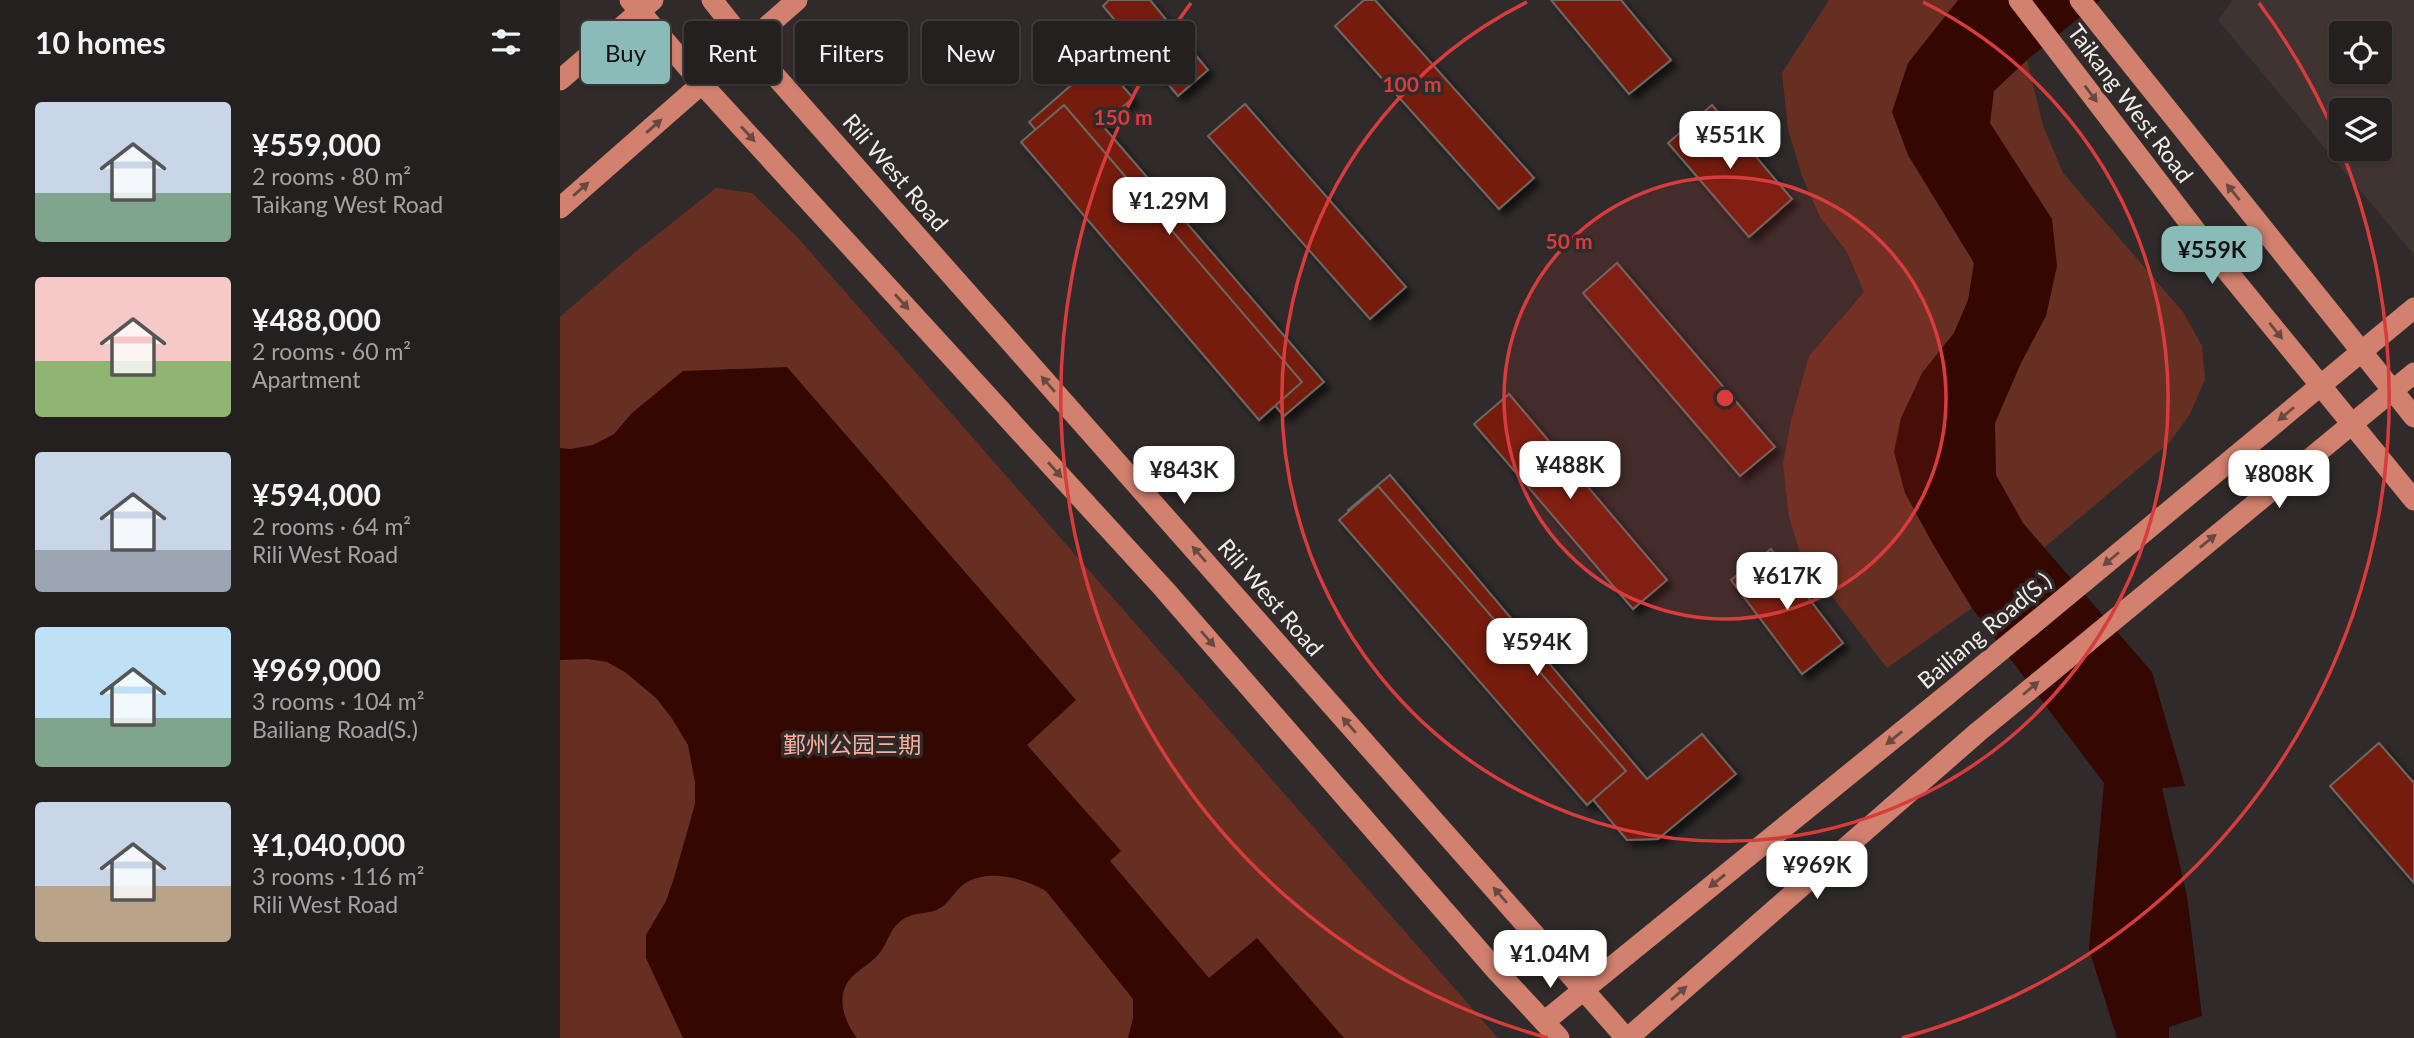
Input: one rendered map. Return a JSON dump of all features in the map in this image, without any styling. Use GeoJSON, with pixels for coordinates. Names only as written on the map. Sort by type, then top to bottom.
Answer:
{"type":"FeatureCollection","features":[{"type":"Feature","properties":{"kind":"main road","name":"Rili West Road"},"geometry":{"type":"LineString","coordinates":[[712,0],[729,21]]}},
{"type":"Feature","properties":{"kind":"main road"},"geometry":{"type":"LineString","coordinates":[[773,21],[797,0]]}},
{"type":"Feature","properties":{"kind":"main road","name":"Taikang West Road"},"geometry":{"type":"LineString","coordinates":[[2019,0],[2214,255],[2414,499]]}},
{"type":"Feature","properties":{"kind":"main road"},"geometry":{"type":"LineString","coordinates":[[560,80],[641,4],[684,60]]}},
{"type":"Feature","properties":{"kind":"main road","name":"Taikang West Road"},"geometry":{"type":"LineString","coordinates":[[2084,5],[2414,417]]}},
{"type":"Feature","properties":{"kind":"main road","name":"Rili West Road"},"geometry":{"type":"LineString","coordinates":[[781,82],[1627,1038]]}},
{"type":"Feature","properties":{"kind":"main road"},"geometry":{"type":"LineString","coordinates":[[560,208],[701,84]]}},
{"type":"Feature","properties":{"kind":"main road"},"geometry":{"type":"LineString","coordinates":[[703,84],[1155,579],[1551,1030]]}},
{"type":"Feature","properties":{"kind":"main road","name":"Bailiang Road(S.)"},"geometry":{"type":"LineString","coordinates":[[1551,1030],[1583,989],[1947,695],[2414,307]]}},
{"type":"Feature","properties":{"kind":"main road"},"geometry":{"type":"LineString","coordinates":[[1627,1038],[1978,732],[2414,373]]}},
{"type":"Feature","properties":{"kind":"shaded area"},"geometry":{"type":"Polygon","coordinates":[[[1958,0],[2101,0],[2027,60],[1994,91],[1990,123],[2052,219],[2057,266],[2046,316],[2021,363],[1995,423],[1996,475],[2023,523],[2152,672],[2185,786],[2162,788],[2187,896],[2202,1016],[2169,1027],[2169,1038],[2117,1038],[2089,949],[2104,783],[1972,608],[1905,493],[1894,452],[1901,418],[1922,373],[1954,333],[1968,300],[1974,263],[1908,155],[1892,112],[1908,63],[1958,0]]]}},
{"type":"Feature","properties":{"kind":"shaded area"},"geometry":{"type":"Polygon","coordinates":[[[2233,0],[2414,0],[2414,255],[2336,161],[2392,161],[2392,98],[2329,98],[2329,153],[2218,20],[2233,0]]]}},
{"type":"Feature","properties":{"kind":"shaded area"},"geometry":{"type":"Polygon","coordinates":[[[787,367],[1076,700],[1027,745],[1121,851],[1110,861],[1209,978],[1257,938],[1344,1038],[1128,1038],[1133,1018],[1133,999],[1046,891],[1027,882],[994,876],[973,879],[961,886],[942,907],[902,920],[878,955],[850,979],[842,1002],[849,1025],[857,1038],[683,1038],[646,958],[646,935],[666,901],[695,804],[695,782],[688,745],[656,698],[625,672],[607,662],[588,659],[560,660],[560,448],[593,445],[614,434],[632,413],[683,371],[787,367]]]}},
{"type":"Feature","properties":{"kind":"green space"},"geometry":{"type":"Polygon","coordinates":[[[1829,0],[1977,0],[2027,60],[2043,126],[2063,173],[2183,312],[2202,346],[2205,379],[2190,414],[2169,443],[1972,608],[1887,668],[1801,556],[1789,517],[1783,464],[1791,420],[1809,356],[1864,292],[1847,252],[1820,217],[1802,176],[1788,129],[1782,73],[1829,0]]]}},
{"type":"Feature","properties":{"kind":"green space","name":"鄞州公园三期"},"geometry":{"type":"Polygon","coordinates":[[[716,188],[752,193],[798,238],[1498,1038],[560,1038],[560,317],[634,253],[716,188]]]}},
{"type":"Feature","properties":{"kind":"building"},"geometry":{"type":"Polygon","coordinates":[[[1109,0],[1150,0],[1167,21],[1116,21],[1103,6],[1109,0]]]}},
{"type":"Feature","properties":{"kind":"building"},"geometry":{"type":"Polygon","coordinates":[[[1364,0],[1375,0],[1534,178],[1499,209],[1335,26],[1364,0]]]}},
{"type":"Feature","properties":{"kind":"building"},"geometry":{"type":"Polygon","coordinates":[[[1551,0],[1621,0],[1671,60],[1629,94],[1551,0]]]}},
{"type":"Feature","properties":{"kind":"building"},"geometry":{"type":"Polygon","coordinates":[[[1195,54],[1208,70],[1195,81],[1195,54]]]}},
{"type":"Feature","properties":{"kind":"building"},"geometry":{"type":"Polygon","coordinates":[[[1073,84],[1121,84],[1133,98],[1102,125],[1324,382],[1284,416],[1029,122],[1073,84]]]}},
{"type":"Feature","properties":{"kind":"building"},"geometry":{"type":"Polygon","coordinates":[[[1168,84],[1192,84],[1178,96],[1168,84]]]}},
{"type":"Feature","properties":{"kind":"building"},"geometry":{"type":"Polygon","coordinates":[[[1245,104],[1406,287],[1370,319],[1208,136],[1245,104]]]}},
{"type":"Feature","properties":{"kind":"building"},"geometry":{"type":"Polygon","coordinates":[[[1064,105],[1302,382],[1259,420],[1021,142],[1064,105]]]}},
{"type":"Feature","properties":{"kind":"building"},"geometry":{"type":"Polygon","coordinates":[[[1712,105],[1792,199],[1749,237],[1668,143],[1712,105]]]}},
{"type":"Feature","properties":{"kind":"building"},"geometry":{"type":"Polygon","coordinates":[[[1617,263],[1775,447],[1740,476],[1583,293],[1617,263]]]}},
{"type":"Feature","properties":{"kind":"building"},"geometry":{"type":"Polygon","coordinates":[[[1509,394],[1667,580],[1633,609],[1474,424],[1509,394]]]}},
{"type":"Feature","properties":{"kind":"building"},"geometry":{"type":"Polygon","coordinates":[[[1390,475],[1647,779],[1702,734],[1736,774],[1658,839],[1627,840],[1348,510],[1390,475]]]}},
{"type":"Feature","properties":{"kind":"building"},"geometry":{"type":"Polygon","coordinates":[[[1378,486],[1626,771],[1587,805],[1339,520],[1378,486]]]}},
{"type":"Feature","properties":{"kind":"building"},"geometry":{"type":"Polygon","coordinates":[[[1771,549],[1843,643],[1802,674],[1731,580],[1771,549]]]}},
{"type":"Feature","properties":{"kind":"building"},"geometry":{"type":"Polygon","coordinates":[[[2379,743],[2414,783],[2414,883],[2330,786],[2379,743]]]}}]}
